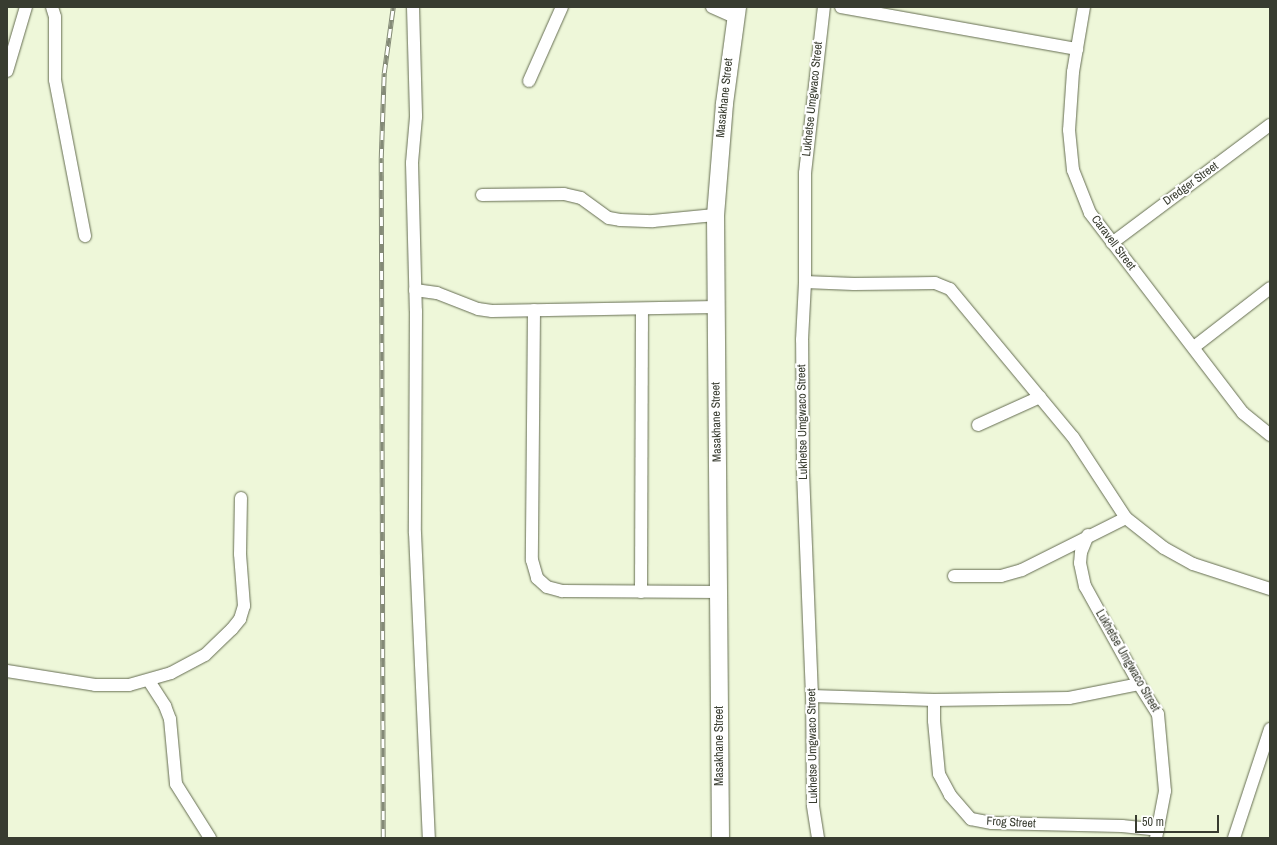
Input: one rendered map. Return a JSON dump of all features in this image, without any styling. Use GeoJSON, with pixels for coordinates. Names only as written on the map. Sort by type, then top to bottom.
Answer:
{"type":"FeatureCollection","features":[{"type":"Feature","properties":{"kind":"street"},"geometry":{"type":"LineString","coordinates":[[7,71],[26,7]]}},
{"type":"Feature","properties":{"kind":"street"},"geometry":{"type":"LineString","coordinates":[[52,7],[55,17],[55,80],[85,236]]}},
{"type":"Feature","properties":{"kind":"street"},"geometry":{"type":"LineString","coordinates":[[413,7],[416,117],[412,163],[415,290],[415,533],[430,838]]}},
{"type":"Feature","properties":{"kind":"street"},"geometry":{"type":"LineString","coordinates":[[529,81],[562,7]]}},
{"type":"Feature","properties":{"kind":"street"},"geometry":{"type":"LineString","coordinates":[[712,7],[735,12]]}},
{"type":"Feature","properties":{"kind":"street","name":"Lukhetse Umgwaco Street"},"geometry":{"type":"LineString","coordinates":[[818,838],[813,805],[812,696],[803,469],[802,340],[805,282],[805,173],[824,7]]}},
{"type":"Feature","properties":{"kind":"street"},"geometry":{"type":"LineString","coordinates":[[841,7],[1078,49]]}},
{"type":"Feature","properties":{"kind":"street","name":"Caravell Street"},"geometry":{"type":"LineString","coordinates":[[1084,7],[1069,130],[1073,170],[1090,213],[1243,413],[1270,435]]}},
{"type":"Feature","properties":{"kind":"street","name":"Masakhane Street"},"geometry":{"type":"LineString","coordinates":[[720,838],[720,592],[715,215],[724,103],[735,12]]}},
{"type":"Feature","properties":{"kind":"street","name":"Dredger Street"},"geometry":{"type":"LineString","coordinates":[[1112,243],[1270,125]]}},
{"type":"Feature","properties":{"kind":"street"},"geometry":{"type":"LineString","coordinates":[[482,195],[564,194],[580,198],[609,218],[620,220],[654,220],[715,215]]}},
{"type":"Feature","properties":{"kind":"street"},"geometry":{"type":"LineString","coordinates":[[805,282],[854,284],[935,283],[950,289],[1073,437],[1126,518],[1164,548],[1193,564],[1270,589]]}},
{"type":"Feature","properties":{"kind":"street"},"geometry":{"type":"LineString","coordinates":[[1194,347],[1270,288]]}},
{"type":"Feature","properties":{"kind":"street"},"geometry":{"type":"LineString","coordinates":[[415,290],[437,293],[478,310],[642,310],[716,307]]}},
{"type":"Feature","properties":{"kind":"street"},"geometry":{"type":"LineString","coordinates":[[534,310],[532,560],[537,578],[547,587],[562,591],[720,592]]}},
{"type":"Feature","properties":{"kind":"street"},"geometry":{"type":"LineString","coordinates":[[641,592],[642,310]]}},
{"type":"Feature","properties":{"kind":"street"},"geometry":{"type":"LineString","coordinates":[[978,425],[1040,397]]}},
{"type":"Feature","properties":{"kind":"street"},"geometry":{"type":"LineString","coordinates":[[7,671],[95,685],[129,685],[149,681],[171,673],[205,655],[240,619],[244,593],[240,554],[241,498]]}},
{"type":"Feature","properties":{"kind":"street"},"geometry":{"type":"LineString","coordinates":[[954,576],[1002,576],[1022,570],[1088,535],[1126,518]]}},
{"type":"Feature","properties":{"kind":"street","name":"Lukhetse Umgwaco Street"},"geometry":{"type":"LineString","coordinates":[[1088,535],[1081,552],[1080,563],[1085,586],[1139,684],[1158,714],[1162,741],[1165,791],[1157,834]]}},
{"type":"Feature","properties":{"kind":"street"},"geometry":{"type":"LineString","coordinates":[[149,681],[165,706],[170,719],[176,784],[210,838]]}},
{"type":"Feature","properties":{"kind":"street"},"geometry":{"type":"LineString","coordinates":[[812,696],[934,700],[1069,698],[1139,684]]}},
{"type":"Feature","properties":{"kind":"street","name":"Frog Street"},"geometry":{"type":"LineString","coordinates":[[934,700],[934,721],[939,774],[950,795],[971,819],[992,823],[1122,826],[1157,834]]}},
{"type":"Feature","properties":{"kind":"street"},"geometry":{"type":"LineString","coordinates":[[1234,838],[1270,729]]}},
{"type":"Feature","properties":{"kind":"railway"},"geometry":{"type":"LineString","coordinates":[[383,838],[381,158],[384,73],[393,7]]}}]}
